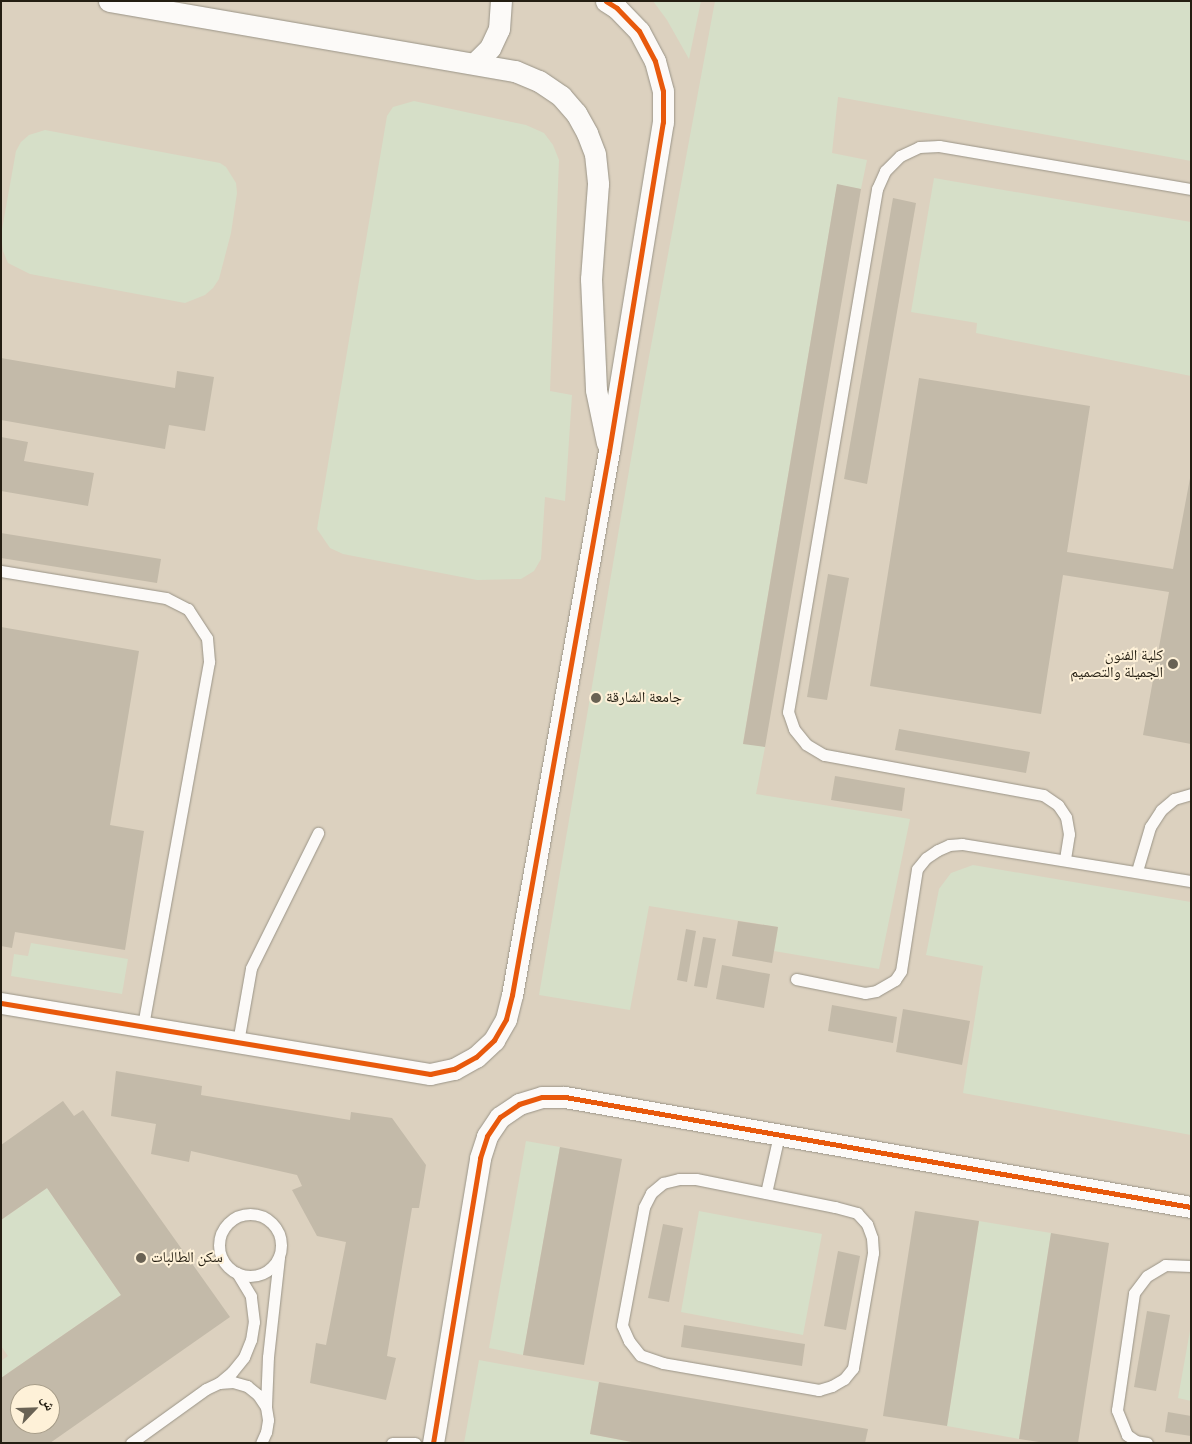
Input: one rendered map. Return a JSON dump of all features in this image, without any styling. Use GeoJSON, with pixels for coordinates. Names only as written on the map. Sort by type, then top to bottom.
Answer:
{"type":"FeatureCollection","features":[{"type":"Feature","properties":{"kind":"street"},"geometry":{"type":"LineString","coordinates":[[109,1],[515,71],[539,80],[561,96],[576,113],[588,132],[598,184],[591,265],[596,390],[602,427],[609,451]]}},
{"type":"Feature","properties":{"kind":"street"},"geometry":{"type":"LineString","coordinates":[[475,63],[490,48],[499,29],[501,1]]}},
{"type":"Feature","properties":{"kind":"street"},"geometry":{"type":"LineString","coordinates":[[1,1003],[430,1074],[454,1069],[476,1057],[494,1040],[506,1019],[512,995],[609,451],[663,122],[663,91],[655,61],[639,31],[617,8],[606,1]]}},
{"type":"Feature","properties":{"kind":"street"},"geometry":{"type":"LineString","coordinates":[[433,1443],[480,1158],[486,1136],[500,1118],[519,1104],[542,1097],[565,1097],[1191,1207]]}},
{"type":"Feature","properties":{"kind":"lane"},"geometry":{"type":"LineString","coordinates":[[1066,859],[1069,834],[1066,817],[1058,805],[1043,795],[824,755],[806,744],[794,729],[788,712],[878,190],[886,170],[900,156],[919,147],[939,146],[1191,189]]}},
{"type":"Feature","properties":{"kind":"lane"},"geometry":{"type":"LineString","coordinates":[[1,571],[166,598],[188,608],[202,626],[207,638],[209,662],[143,1026]]}},
{"type":"Feature","properties":{"kind":"lane"},"geometry":{"type":"LineString","coordinates":[[1136,872],[1150,827],[1161,810],[1174,800],[1191,794]]}},
{"type":"Feature","properties":{"kind":"lane"},"geometry":{"type":"LineString","coordinates":[[238,1042],[251,968],[318,833]]}},
{"type":"Feature","properties":{"kind":"lane"},"geometry":{"type":"LineString","coordinates":[[796,979],[865,993],[876,991],[895,980],[901,971],[917,869],[926,858],[938,850],[962,844],[1066,859],[1191,881]]}},
{"type":"Feature","properties":{"kind":"lane"},"geometry":{"type":"LineString","coordinates":[[766,1193],[779,1135]]}},
{"type":"Feature","properties":{"kind":"lane"},"geometry":{"type":"LineString","coordinates":[[679,1179],[696,1179],[766,1193],[857,1213],[867,1224],[872,1238],[873,1253],[853,1368],[844,1379],[832,1386],[819,1390],[663,1363],[640,1354],[628,1341],[622,1325],[644,1207],[651,1194],[663,1183],[679,1179]]}},
{"type":"Feature","properties":{"kind":"lane"},"geometry":{"type":"LineString","coordinates":[[131,1443],[206,1389],[218,1383],[232,1372],[244,1357],[251,1340],[254,1322],[251,1296],[237,1273],[225,1262],[218,1246],[220,1235],[225,1225],[239,1216],[255,1214],[266,1218],[275,1225],[282,1246],[279,1257],[268,1357],[266,1408],[268,1420],[266,1432],[261,1443]]}},
{"type":"Feature","properties":{"kind":"lane"},"geometry":{"type":"LineString","coordinates":[[237,1273],[257,1275],[273,1266],[279,1257]]}},
{"type":"Feature","properties":{"kind":"lane"},"geometry":{"type":"LineString","coordinates":[[1146,1443],[1136,1441],[1127,1435],[1117,1410],[1134,1293],[1147,1276],[1166,1265],[1191,1266]]}},
{"type":"Feature","properties":{"kind":"lane"},"geometry":{"type":"LineString","coordinates":[[218,1383],[233,1382],[247,1386],[258,1395],[266,1408]]}},
{"type":"Feature","properties":{"kind":"lane"},"geometry":{"type":"LineString","coordinates":[[392,1443],[415,1443]]}},
{"type":"Feature","properties":{"kind":"shaded area","name":"جامعة الشارقة"},"geometry":{"type":"Polygon","coordinates":[[[1,1],[1191,1],[1191,1443],[1,1443],[1,1]]]}},
{"type":"Feature","properties":{"kind":"green space"},"geometry":{"type":"Polygon","coordinates":[[[653,1],[701,1],[689,59],[667,20],[653,1]]]}},
{"type":"Feature","properties":{"kind":"green space"},"geometry":{"type":"Polygon","coordinates":[[[715,1],[1191,1],[1191,161],[838,97],[832,153],[867,160],[861,189],[837,185],[743,743],[765,747],[756,794],[910,819],[879,969],[774,951],[778,927],[649,906],[630,1010],[539,995],[643,389],[715,1]]]}},
{"type":"Feature","properties":{"kind":"green space"},"geometry":{"type":"Polygon","coordinates":[[[414,101],[526,125],[544,133],[553,145],[559,160],[550,391],[572,395],[565,501],[545,497],[541,559],[534,571],[521,579],[477,580],[343,554],[330,548],[317,529],[387,116],[393,107],[414,101]]]}},
{"type":"Feature","properties":{"kind":"green space"},"geometry":{"type":"Polygon","coordinates":[[[45,130],[220,163],[226,167],[236,183],[237,193],[231,233],[219,279],[213,288],[205,295],[185,303],[30,274],[8,263],[3,251],[1,235],[16,151],[21,142],[29,135],[45,130]]]}},
{"type":"Feature","properties":{"kind":"green space"},"geometry":{"type":"Polygon","coordinates":[[[934,178],[1191,222],[1191,376],[976,333],[977,323],[911,312],[934,178]]]}},
{"type":"Feature","properties":{"kind":"green space"},"geometry":{"type":"Polygon","coordinates":[[[973,865],[1191,902],[1191,1135],[963,1093],[983,966],[926,955],[939,889],[951,873],[973,865]]]}},
{"type":"Feature","properties":{"kind":"green space"},"geometry":{"type":"Polygon","coordinates":[[[31,943],[128,959],[122,994],[11,976],[14,954],[28,956],[31,943]]]}},
{"type":"Feature","properties":{"kind":"green space"},"geometry":{"type":"Polygon","coordinates":[[[526,1141],[560,1147],[523,1355],[489,1348],[526,1141]]]}},
{"type":"Feature","properties":{"kind":"green space"},"geometry":{"type":"Polygon","coordinates":[[[47,1188],[121,1295],[1,1378],[1,1361],[8,1356],[1,1346],[1,1220],[47,1188]]]}},
{"type":"Feature","properties":{"kind":"green space"},"geometry":{"type":"Polygon","coordinates":[[[699,1211],[822,1234],[803,1335],[681,1312],[699,1211]]]}},
{"type":"Feature","properties":{"kind":"green space"},"geometry":{"type":"Polygon","coordinates":[[[979,1221],[1051,1233],[1019,1439],[947,1426],[979,1221]]]}},
{"type":"Feature","properties":{"kind":"green space"},"geometry":{"type":"Polygon","coordinates":[[[1191,1325],[1191,1401],[1178,1398],[1191,1325]]]}},
{"type":"Feature","properties":{"kind":"green space"},"geometry":{"type":"Polygon","coordinates":[[[479,1360],[599,1382],[590,1434],[637,1443],[464,1443],[479,1360]]]}},
{"type":"Feature","properties":{"kind":"building"},"geometry":{"type":"Polygon","coordinates":[[[837,184],[861,189],[765,747],[743,744],[837,184]]]}},
{"type":"Feature","properties":{"kind":"building"},"geometry":{"type":"Polygon","coordinates":[[[893,198],[916,203],[867,484],[844,479],[893,198]]]}},
{"type":"Feature","properties":{"kind":"building"},"geometry":{"type":"Polygon","coordinates":[[[1,358],[175,388],[177,371],[214,377],[205,431],[169,425],[165,449],[1,420],[1,358]]]}},
{"type":"Feature","properties":{"kind":"building"},"geometry":{"type":"Polygon","coordinates":[[[919,378],[1090,406],[1067,552],[1173,569],[1191,473],[1191,744],[1143,735],[1169,592],[1063,575],[1041,714],[870,686],[919,378]]]}},
{"type":"Feature","properties":{"kind":"building"},"geometry":{"type":"Polygon","coordinates":[[[1,437],[28,442],[24,461],[94,473],[88,506],[1,491],[1,437]]]}},
{"type":"Feature","properties":{"kind":"building"},"geometry":{"type":"Polygon","coordinates":[[[1,533],[161,559],[157,583],[1,558],[1,533]]]}},
{"type":"Feature","properties":{"kind":"building"},"geometry":{"type":"Polygon","coordinates":[[[828,574],[849,578],[827,700],[807,697],[828,574]]]}},
{"type":"Feature","properties":{"kind":"building"},"geometry":{"type":"Polygon","coordinates":[[[1,627],[139,651],[110,825],[144,831],[125,950],[15,932],[12,948],[1,946],[1,627]]]}},
{"type":"Feature","properties":{"kind":"building"},"geometry":{"type":"Polygon","coordinates":[[[899,729],[1030,752],[1026,773],[895,750],[899,729]]]}},
{"type":"Feature","properties":{"kind":"building"},"geometry":{"type":"Polygon","coordinates":[[[835,776],[905,788],[902,811],[831,800],[835,776]]]}},
{"type":"Feature","properties":{"kind":"building"},"geometry":{"type":"Polygon","coordinates":[[[738,921],[778,927],[772,963],[732,956],[738,921]]]}},
{"type":"Feature","properties":{"kind":"building"},"geometry":{"type":"Polygon","coordinates":[[[686,929],[696,931],[687,982],[677,980],[686,929]]]}},
{"type":"Feature","properties":{"kind":"building"},"geometry":{"type":"Polygon","coordinates":[[[703,937],[716,939],[707,988],[694,986],[703,937]]]}},
{"type":"Feature","properties":{"kind":"building"},"geometry":{"type":"Polygon","coordinates":[[[722,965],[770,974],[764,1008],[716,999],[722,965]]]}},
{"type":"Feature","properties":{"kind":"building"},"geometry":{"type":"Polygon","coordinates":[[[832,1005],[897,1017],[893,1043],[828,1031],[832,1005]]]}},
{"type":"Feature","properties":{"kind":"building"},"geometry":{"type":"Polygon","coordinates":[[[903,1009],[970,1021],[962,1065],[896,1052],[903,1009]]]}},
{"type":"Feature","properties":{"kind":"building"},"geometry":{"type":"Polygon","coordinates":[[[116,1071],[202,1086],[201,1095],[350,1120],[351,1112],[392,1118],[426,1165],[419,1208],[412,1208],[387,1356],[396,1358],[386,1400],[310,1383],[316,1343],[326,1345],[346,1242],[317,1236],[292,1190],[302,1186],[297,1175],[191,1151],[189,1162],[151,1154],[156,1124],[111,1116],[116,1071]]]}},
{"type":"Feature","properties":{"kind":"building","name":"سكن الطالبات"},"geometry":{"type":"Polygon","coordinates":[[[63,1101],[74,1116],[83,1110],[230,1317],[50,1443],[1,1443],[1,1378],[121,1295],[47,1188],[1,1220],[1,1145],[63,1101]]]}},
{"type":"Feature","properties":{"kind":"building"},"geometry":{"type":"Polygon","coordinates":[[[560,1147],[622,1159],[584,1365],[523,1355],[560,1147]]]}},
{"type":"Feature","properties":{"kind":"building"},"geometry":{"type":"Polygon","coordinates":[[[915,1211],[979,1221],[947,1426],[883,1416],[915,1211]]]}},
{"type":"Feature","properties":{"kind":"building"},"geometry":{"type":"Polygon","coordinates":[[[663,1224],[683,1228],[669,1302],[648,1298],[663,1224]]]}},
{"type":"Feature","properties":{"kind":"building"},"geometry":{"type":"Polygon","coordinates":[[[1051,1233],[1109,1243],[1078,1443],[1046,1443],[1019,1439],[1051,1233]]]}},
{"type":"Feature","properties":{"kind":"building"},"geometry":{"type":"Polygon","coordinates":[[[838,1251],[860,1256],[846,1330],[824,1326],[838,1251]]]}},
{"type":"Feature","properties":{"kind":"building"},"geometry":{"type":"Polygon","coordinates":[[[1147,1311],[1170,1315],[1156,1391],[1134,1387],[1147,1311]]]}},
{"type":"Feature","properties":{"kind":"building"},"geometry":{"type":"Polygon","coordinates":[[[684,1325],[805,1344],[802,1366],[681,1347],[684,1325]]]}},
{"type":"Feature","properties":{"kind":"building"},"geometry":{"type":"Polygon","coordinates":[[[599,1382],[868,1429],[865,1443],[637,1443],[590,1434],[599,1382]]]}},
{"type":"Feature","properties":{"kind":"building"},"geometry":{"type":"Polygon","coordinates":[[[1168,1412],[1191,1416],[1191,1436],[1165,1432],[1168,1412]]]}},
{"type":"Feature","properties":{"kind":"cycle path"},"geometry":{"type":"LineString","coordinates":[[1,1003],[430,1074],[454,1069],[476,1057],[494,1040],[506,1019],[512,995],[609,451],[663,122],[663,91],[655,61],[639,31],[617,8],[606,1]]}},
{"type":"Feature","properties":{"kind":"cycle path"},"geometry":{"type":"LineString","coordinates":[[433,1443],[480,1158],[487,1136],[500,1117],[519,1104],[542,1097],[565,1097],[1191,1207]]}},
{"type":"Feature","properties":{"kind":"place","name":"كلية الفنون الجميلة والتصميم"},"geometry":{"type":"Point","coordinates":[1173,664]}},
{"type":"Feature","properties":{"kind":"place","name":"جامعة الشارقة"},"geometry":{"type":"Point","coordinates":[596,698]}},
{"type":"Feature","properties":{"kind":"place","name":"سكن الطالبات"},"geometry":{"type":"Point","coordinates":[141,1258]}}]}
